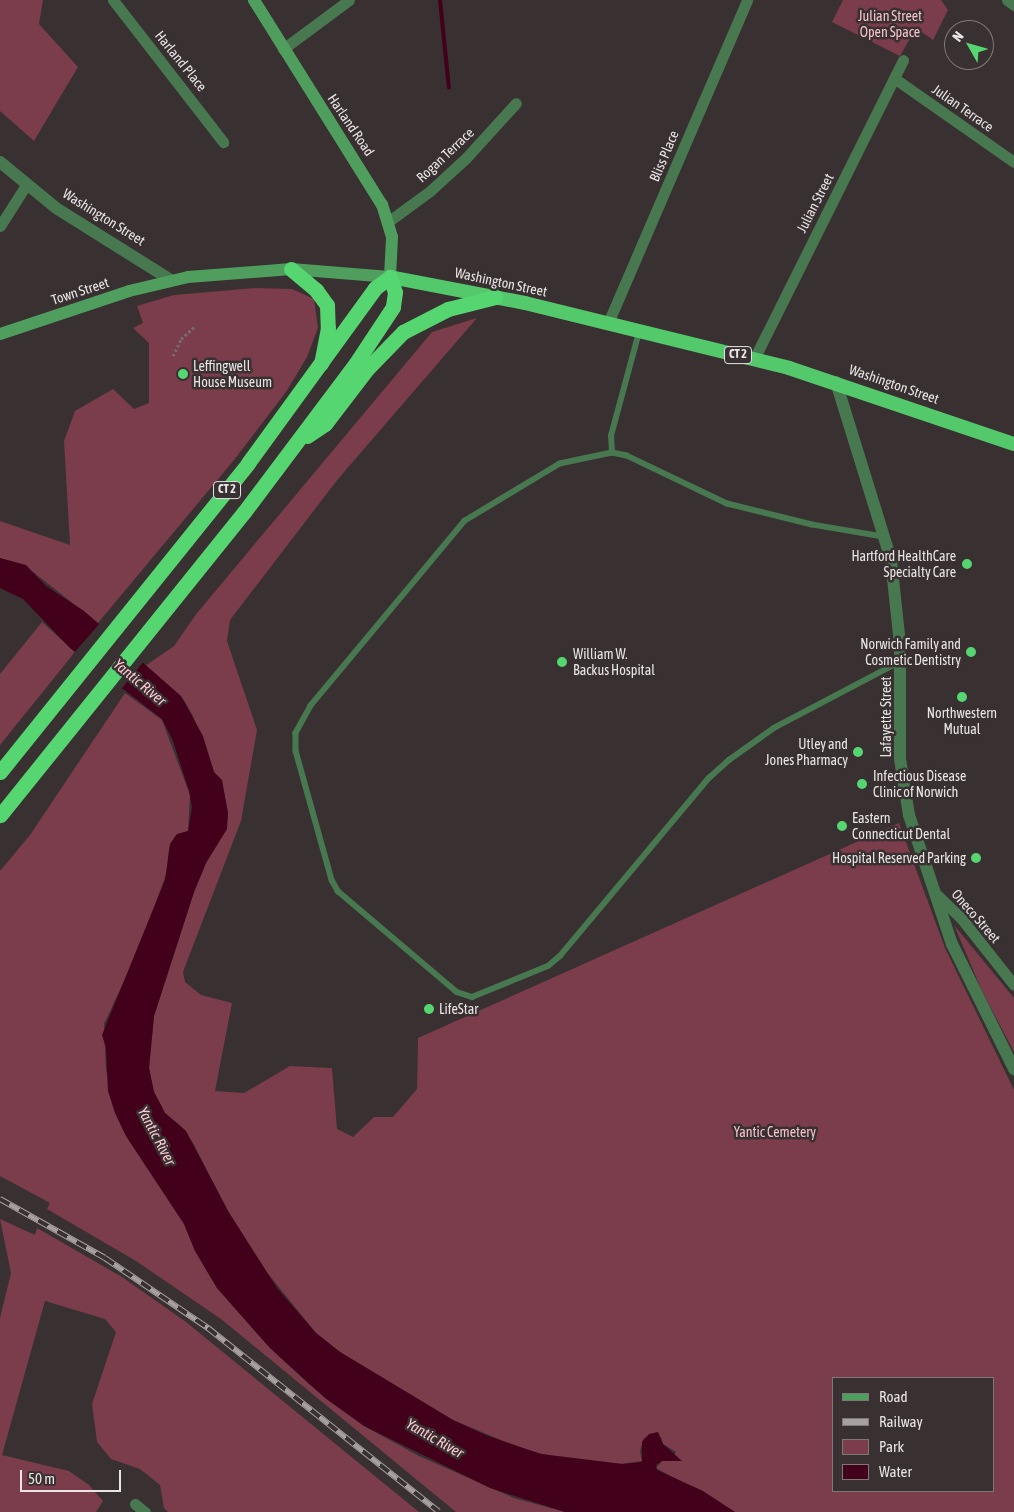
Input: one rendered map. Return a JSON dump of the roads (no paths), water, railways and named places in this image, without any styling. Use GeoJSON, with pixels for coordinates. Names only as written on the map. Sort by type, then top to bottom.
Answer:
{"type":"FeatureCollection","features":[{"type":"Feature","properties":{"kind":"highway"},"geometry":{"type":"LineString","coordinates":[[291,268],[316,290],[327,305],[328,328],[319,369]]}},
{"type":"Feature","properties":{"kind":"highway","name":"Washington Street"},"geometry":{"type":"LineString","coordinates":[[390,277],[495,297],[754,359],[836,382],[1014,444]]}},
{"type":"Feature","properties":{"kind":"highway","name":"CT 2"},"geometry":{"type":"LineString","coordinates":[[0,772],[132,609],[319,369],[376,288],[390,277]]}},
{"type":"Feature","properties":{"kind":"highway"},"geometry":{"type":"LineString","coordinates":[[299,441],[390,313],[396,296],[390,277]]}},
{"type":"Feature","properties":{"kind":"highway","name":"CT 2"},"geometry":{"type":"LineString","coordinates":[[0,815],[299,441],[325,424],[367,369],[409,328],[448,309],[495,297]]}},
{"type":"Feature","properties":{"kind":"main road","name":"Harland Road"},"geometry":{"type":"LineString","coordinates":[[254,0],[283,49],[363,171],[389,221],[393,248],[390,277]]}},
{"type":"Feature","properties":{"kind":"main road","name":"Washington Street"},"geometry":{"type":"LineString","coordinates":[[171,280],[291,268],[390,277]]}},
{"type":"Feature","properties":{"kind":"main road","name":"Town Street"},"geometry":{"type":"LineString","coordinates":[[0,334],[171,280]]}},
{"type":"Feature","properties":{"kind":"street","name":"Harland Place"},"geometry":{"type":"LineString","coordinates":[[113,0],[224,142]]}},
{"type":"Feature","properties":{"kind":"street"},"geometry":{"type":"LineString","coordinates":[[283,49],[349,0]]}},
{"type":"Feature","properties":{"kind":"street","name":"Bliss Place"},"geometry":{"type":"LineString","coordinates":[[608,323],[747,0]]}},
{"type":"Feature","properties":{"kind":"street"},"geometry":{"type":"LineString","coordinates":[[1007,0],[1014,5]]}},
{"type":"Feature","properties":{"kind":"street","name":"Julian Street"},"geometry":{"type":"LineString","coordinates":[[754,359],[903,60]]}},
{"type":"Feature","properties":{"kind":"street","name":"Julian Terrace"},"geometry":{"type":"LineString","coordinates":[[894,78],[1014,162]]}},
{"type":"Feature","properties":{"kind":"street","name":"Rogan Terrace"},"geometry":{"type":"LineString","coordinates":[[389,221],[424,196],[459,164],[516,103]]}},
{"type":"Feature","properties":{"kind":"street","name":"Washington Street"},"geometry":{"type":"LineString","coordinates":[[0,162],[26,185],[92,232],[171,280]]}},
{"type":"Feature","properties":{"kind":"street"},"geometry":{"type":"LineString","coordinates":[[0,226],[26,185]]}},
{"type":"Feature","properties":{"kind":"street","name":"Lafayette Street"},"geometry":{"type":"LineString","coordinates":[[836,382],[885,537],[896,599],[901,661],[900,753],[903,789],[934,892],[967,978],[1014,1069]]}},
{"type":"Feature","properties":{"kind":"street","name":"Oneco Street"},"geometry":{"type":"LineString","coordinates":[[934,892],[961,918],[1014,985]]}},
{"type":"Feature","properties":{"kind":"street"},"geometry":{"type":"LineString","coordinates":[[135,1504],[145,1512]]}},
{"type":"Feature","properties":{"kind":"lane"},"geometry":{"type":"LineString","coordinates":[[612,453],[612,436],[640,331]]}},
{"type":"Feature","properties":{"kind":"lane"},"geometry":{"type":"LineString","coordinates":[[885,537],[812,525],[727,504],[645,463],[612,453],[560,464],[465,521],[311,706],[296,733],[296,751],[332,880],[338,891],[457,992],[472,997],[484,994],[548,966],[570,946],[709,778],[728,760],[774,728],[901,661]]}},
{"type":"Feature","properties":{"kind":"water","name":"Yantic River"},"geometry":{"type":"Polygon","coordinates":[[[0,558],[26,565],[46,586],[84,611],[181,696],[203,736],[214,772],[222,780],[228,813],[227,829],[206,863],[194,892],[154,1016],[149,1068],[154,1092],[165,1113],[186,1131],[228,1211],[277,1288],[316,1333],[340,1352],[453,1420],[488,1436],[541,1454],[623,1464],[642,1462],[642,1442],[649,1434],[658,1432],[663,1444],[682,1461],[662,1461],[656,1465],[657,1470],[703,1491],[735,1512],[565,1512],[490,1488],[364,1426],[325,1398],[270,1348],[217,1288],[195,1251],[184,1224],[126,1136],[115,1113],[108,1091],[106,1048],[102,1035],[165,880],[170,844],[177,834],[188,831],[192,807],[189,791],[173,741],[162,719],[70,648],[23,599],[0,588],[0,558]]]}},
{"type":"Feature","properties":{"kind":"waterway"},"geometry":{"type":"LineString","coordinates":[[440,0],[449,88]]}},
{"type":"Feature","properties":{"kind":"railway"},"geometry":{"type":"LineString","coordinates":[[0,1199],[105,1258],[208,1328],[439,1512]]}},
{"type":"Feature","properties":{"kind":"place","name":"Leffingwell House Museum"},"geometry":{"type":"Point","coordinates":[183,374]}},
{"type":"Feature","properties":{"kind":"place","name":"Hartford HealthCare Specialty Care"},"geometry":{"type":"Point","coordinates":[967,564]}},
{"type":"Feature","properties":{"kind":"place","name":"Norwich Family and Cosmetic Dentistry"},"geometry":{"type":"Point","coordinates":[971,652]}},
{"type":"Feature","properties":{"kind":"place","name":"William W. Backus Hospital"},"geometry":{"type":"Point","coordinates":[562,662]}},
{"type":"Feature","properties":{"kind":"place","name":"Northwestern Mutual"},"geometry":{"type":"Point","coordinates":[962,697]}},
{"type":"Feature","properties":{"kind":"place","name":"Utley and Jones Pharmacy"},"geometry":{"type":"Point","coordinates":[858,752]}},
{"type":"Feature","properties":{"kind":"place","name":"Infectious Disease Clinic of Norwich"},"geometry":{"type":"Point","coordinates":[862,784]}},
{"type":"Feature","properties":{"kind":"place","name":"Eastern Connecticut Dental"},"geometry":{"type":"Point","coordinates":[842,826]}},
{"type":"Feature","properties":{"kind":"place","name":"Hospital Reserved Parking"},"geometry":{"type":"Point","coordinates":[976,858]}},
{"type":"Feature","properties":{"kind":"place","name":"LifeStar"},"geometry":{"type":"Point","coordinates":[429,1009]}},
{"type":"Feature","properties":{"kind":"park label","name":"Julian Street Open Space"},"geometry":{"type":"Point","coordinates":[890,24]}},
{"type":"Feature","properties":{"kind":"park label","name":"Yantic Cemetery"},"geometry":{"type":"Point","coordinates":[775,1132]}}]}
